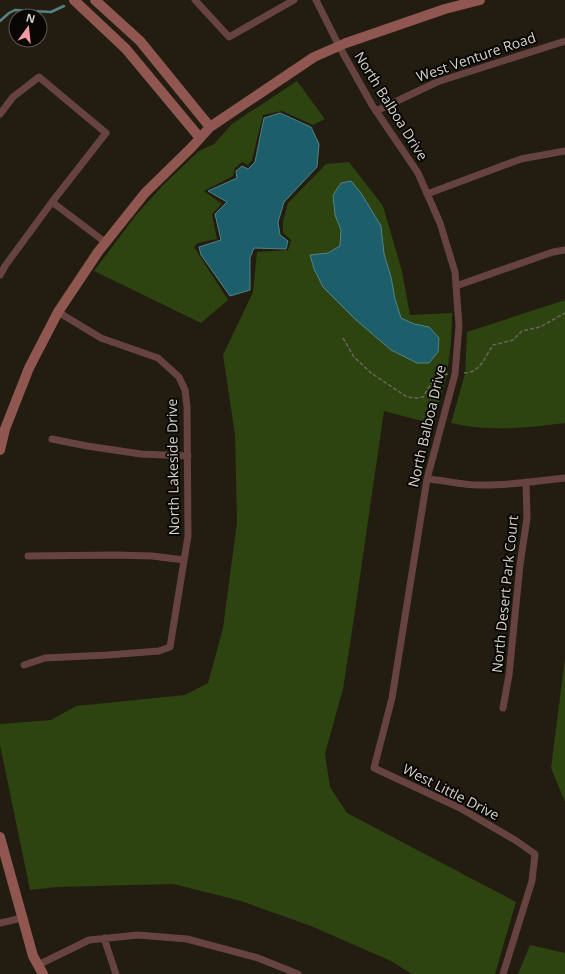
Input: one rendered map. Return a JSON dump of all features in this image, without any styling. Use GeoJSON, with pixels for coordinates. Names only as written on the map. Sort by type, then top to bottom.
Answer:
{"type":"FeatureCollection","features":[{"type":"Feature","properties":{"kind":"street"},"geometry":{"type":"LineString","coordinates":[[74,0],[126,49],[200,138]]}},
{"type":"Feature","properties":{"kind":"street"},"geometry":{"type":"LineString","coordinates":[[95,0],[140,41],[210,127]]}},
{"type":"Feature","properties":{"kind":"street"},"geometry":{"type":"LineString","coordinates":[[195,0],[229,37],[294,0]]}},
{"type":"Feature","properties":{"kind":"street","name":"North Balboa Drive"},"geometry":{"type":"LineString","coordinates":[[316,0],[339,46],[376,111],[418,173],[440,223],[455,272],[459,326],[455,374],[426,479],[392,698],[374,768]]}},
{"type":"Feature","properties":{"kind":"street"},"geometry":{"type":"LineString","coordinates":[[0,450],[5,429],[29,368],[58,312],[105,242],[144,193],[192,147],[210,127],[314,57],[339,46],[445,9],[480,0]]}},
{"type":"Feature","properties":{"kind":"street","name":"West Venture Road"},"geometry":{"type":"LineString","coordinates":[[376,111],[437,82],[565,41]]}},
{"type":"Feature","properties":{"kind":"street"},"geometry":{"type":"LineString","coordinates":[[0,114],[13,98],[39,77],[106,133],[52,202],[4,266],[0,274]]}},
{"type":"Feature","properties":{"kind":"street"},"geometry":{"type":"LineString","coordinates":[[427,194],[521,159],[565,151]]}},
{"type":"Feature","properties":{"kind":"street"},"geometry":{"type":"LineString","coordinates":[[52,202],[105,242]]}},
{"type":"Feature","properties":{"kind":"street"},"geometry":{"type":"LineString","coordinates":[[456,286],[553,252],[565,250]]}},
{"type":"Feature","properties":{"kind":"street","name":"North Lakeside Drive"},"geometry":{"type":"LineString","coordinates":[[24,665],[45,658],[108,656],[159,651],[170,647],[188,536],[187,406],[184,390],[179,377],[158,358],[101,338],[58,312]]}},
{"type":"Feature","properties":{"kind":"street"},"geometry":{"type":"LineString","coordinates":[[52,439],[141,454],[188,456]]}},
{"type":"Feature","properties":{"kind":"street"},"geometry":{"type":"LineString","coordinates":[[426,479],[477,485],[565,478]]}},
{"type":"Feature","properties":{"kind":"street","name":"North Desert Park Court"},"geometry":{"type":"LineString","coordinates":[[504,708],[527,518],[526,482]]}},
{"type":"Feature","properties":{"kind":"street"},"geometry":{"type":"LineString","coordinates":[[28,556],[116,555],[152,556],[184,560]]}},
{"type":"Feature","properties":{"kind":"street","name":"West Little Drive"},"geometry":{"type":"LineString","coordinates":[[374,768],[460,808],[535,854],[532,881],[503,974]]}},
{"type":"Feature","properties":{"kind":"street"},"geometry":{"type":"LineString","coordinates":[[0,836],[33,956],[40,970],[89,940],[138,935],[187,939],[258,958],[297,974]]}},
{"type":"Feature","properties":{"kind":"street"},"geometry":{"type":"LineString","coordinates":[[0,923],[22,918]]}},
{"type":"Feature","properties":{"kind":"street"},"geometry":{"type":"LineString","coordinates":[[104,938],[116,974]]}},
{"type":"Feature","properties":{"kind":"path"},"geometry":{"type":"LineString","coordinates":[[464,373],[471,373],[477,369],[493,345],[513,340],[522,331],[540,327],[565,313]]}},
{"type":"Feature","properties":{"kind":"path"},"geometry":{"type":"LineString","coordinates":[[344,338],[354,358],[371,374],[407,397],[424,397],[435,377],[448,374]]}},
{"type":"Feature","properties":{"kind":"green space"},"geometry":{"type":"Polygon","coordinates":[[[297,81],[325,119],[313,125],[282,111],[263,115],[252,160],[248,165],[242,162],[235,168],[233,176],[204,191],[222,204],[212,214],[217,239],[198,243],[194,247],[228,300],[201,323],[94,271],[136,215],[164,184],[199,151],[214,144],[232,124],[297,81]]]}},
{"type":"Feature","properties":{"kind":"green space"},"geometry":{"type":"Polygon","coordinates":[[[349,162],[383,206],[402,271],[410,315],[452,313],[451,342],[447,375],[433,424],[384,411],[343,689],[325,754],[330,787],[347,813],[516,902],[495,974],[412,974],[391,961],[311,926],[241,901],[173,884],[57,887],[30,890],[0,745],[0,724],[51,720],[76,706],[185,695],[208,683],[223,628],[237,522],[235,435],[223,355],[253,292],[257,252],[288,250],[291,240],[283,233],[283,221],[288,203],[326,164],[349,162]]]}},
{"type":"Feature","properties":{"kind":"green space"},"geometry":{"type":"Polygon","coordinates":[[[565,300],[565,423],[522,428],[480,428],[451,423],[465,374],[467,332],[565,300]]]}},
{"type":"Feature","properties":{"kind":"green space"},"geometry":{"type":"Polygon","coordinates":[[[565,658],[565,802],[551,768],[565,658]]]}},
{"type":"Feature","properties":{"kind":"green space"},"geometry":{"type":"Polygon","coordinates":[[[530,945],[565,953],[565,974],[518,974],[530,945]]]}},
{"type":"Feature","properties":{"kind":"water"},"geometry":{"type":"Polygon","coordinates":[[[280,113],[311,127],[319,144],[317,167],[284,202],[278,222],[280,235],[288,241],[286,249],[254,248],[250,258],[250,290],[230,296],[201,255],[199,247],[221,240],[215,214],[227,202],[208,191],[237,178],[236,171],[242,166],[248,169],[255,162],[264,118],[280,113]]]}},
{"type":"Feature","properties":{"kind":"water"},"geometry":{"type":"Polygon","coordinates":[[[351,181],[361,193],[381,226],[384,254],[401,318],[414,324],[429,327],[439,338],[438,352],[429,363],[417,363],[391,350],[356,320],[323,287],[314,269],[310,255],[328,253],[340,246],[341,230],[335,215],[333,195],[341,183],[351,181]]]}},
{"type":"Feature","properties":{"kind":"waterway"},"geometry":{"type":"LineString","coordinates":[[0,21],[15,10],[51,12],[64,6]]}}]}
